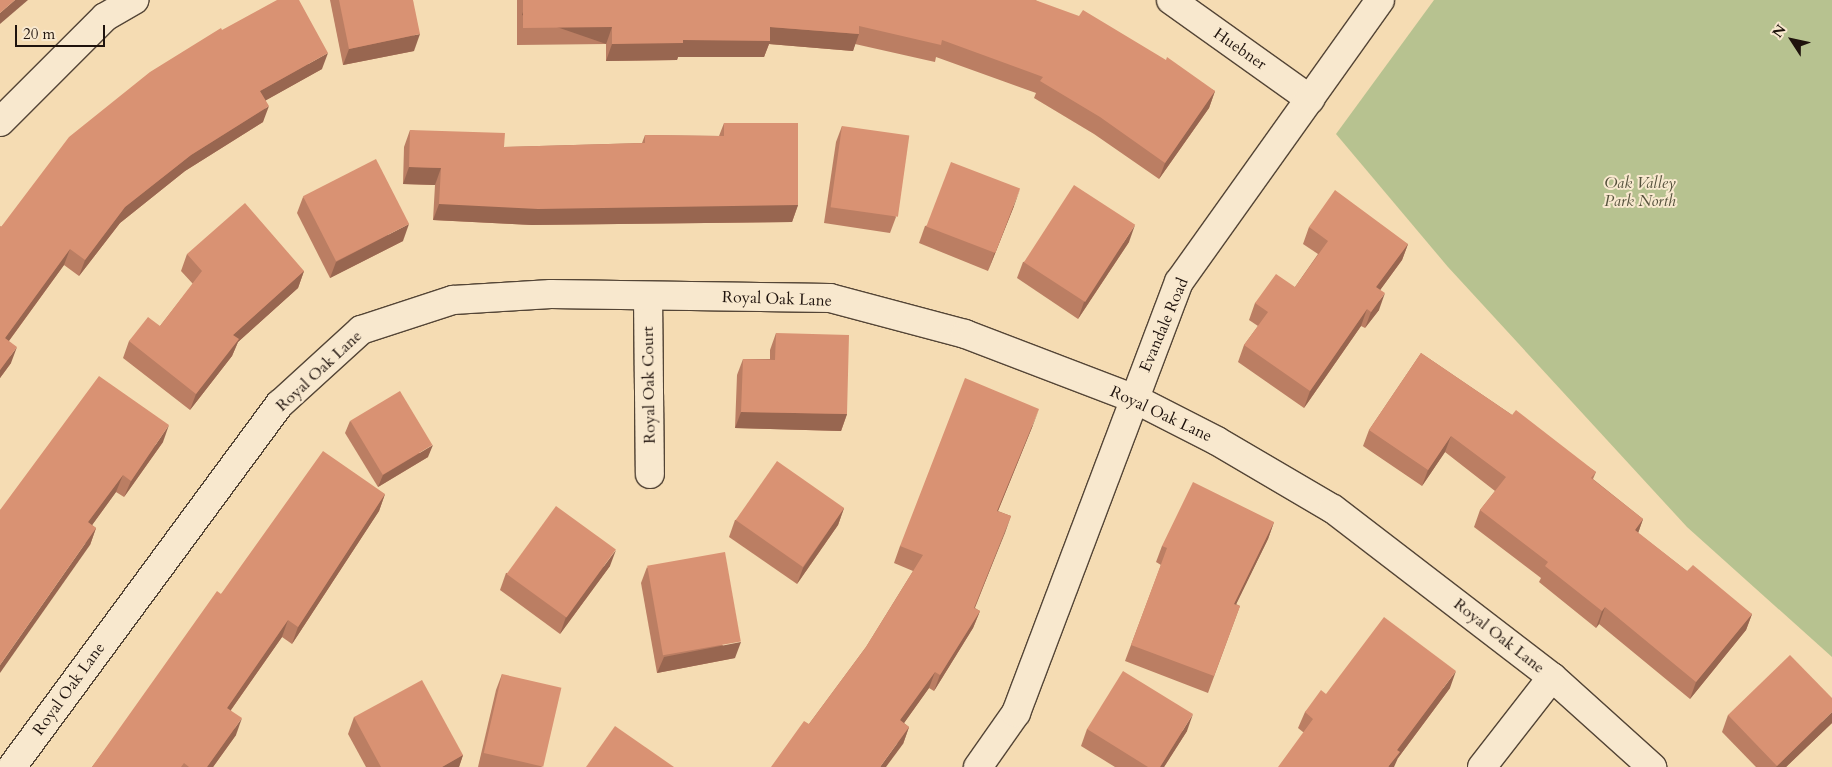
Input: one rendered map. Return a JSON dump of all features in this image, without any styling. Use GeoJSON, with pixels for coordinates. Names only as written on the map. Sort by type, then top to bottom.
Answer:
{"type":"FeatureCollection","features":[{"type":"Feature","properties":{"kind":"street"},"geometry":{"type":"LineString","coordinates":[[0,122],[105,17],[135,0]]}},
{"type":"Feature","properties":{"kind":"street","name":"Huebner"},"geometry":{"type":"LineString","coordinates":[[1171,0],[1310,99]]}},
{"type":"Feature","properties":{"kind":"street","name":"Evandale Road"},"geometry":{"type":"LineString","coordinates":[[978,767],[1016,713],[1133,398],[1179,282],[1380,0]]}},
{"type":"Feature","properties":{"kind":"street","name":"Royal Oak Lane"},"geometry":{"type":"LineString","coordinates":[[12,767],[280,404],[361,330],[453,300],[551,294],[830,298],[965,334],[1133,398],[1217,441],[1332,509],[1552,677],[1652,767]]}},
{"type":"Feature","properties":{"kind":"street","name":"Royal Oak Court"},"geometry":{"type":"LineString","coordinates":[[648,296],[650,474]]}},
{"type":"Feature","properties":{"kind":"street"},"geometry":{"type":"LineString","coordinates":[[1482,767],[1552,677]]}},
{"type":"Feature","properties":{"kind":"green space","name":"Oak Valley Park North"},"geometry":{"type":"Polygon","coordinates":[[[1434,0],[1832,0],[1832,657],[1687,527],[1448,267],[1336,134],[1434,0]]]}},
{"type":"Feature","properties":{"kind":"building"},"geometry":{"type":"Polygon","coordinates":[[[0,0],[15,0],[0,13],[0,0]]]}},
{"type":"Feature","properties":{"kind":"building"},"geometry":{"type":"Polygon","coordinates":[[[277,0],[299,0],[328,53],[260,91],[269,106],[191,155],[125,207],[85,260],[70,249],[5,338],[17,347],[0,370],[0,226],[69,137],[150,72],[221,28],[222,30],[277,0]]]}},
{"type":"Feature","properties":{"kind":"building"},"geometry":{"type":"Polygon","coordinates":[[[339,0],[413,0],[420,34],[349,49],[339,0]]]}},
{"type":"Feature","properties":{"kind":"building"},"geometry":{"type":"Polygon","coordinates":[[[523,0],[1035,0],[1079,16],[1083,10],[1166,60],[1167,57],[1215,91],[1165,163],[1100,117],[1040,81],[1043,77],[942,40],[941,45],[859,26],[859,34],[770,27],[770,41],[683,40],[683,43],[612,44],[612,27],[523,28],[523,0]]]}},
{"type":"Feature","properties":{"kind":"building"},"geometry":{"type":"Polygon","coordinates":[[[724,123],[798,123],[798,205],[538,209],[439,204],[441,168],[409,167],[410,130],[505,133],[504,147],[645,143],[645,135],[724,136],[724,123]]]}},
{"type":"Feature","properties":{"kind":"building"},"geometry":{"type":"Polygon","coordinates":[[[842,126],[909,135],[898,217],[831,207],[842,126]]]}},
{"type":"Feature","properties":{"kind":"building"},"geometry":{"type":"Polygon","coordinates":[[[376,159],[409,224],[336,261],[303,196],[376,159]]]}},
{"type":"Feature","properties":{"kind":"building"},"geometry":{"type":"Polygon","coordinates":[[[951,162],[1020,189],[995,253],[926,226],[951,162]]]}},
{"type":"Feature","properties":{"kind":"building"},"geometry":{"type":"Polygon","coordinates":[[[1074,185],[1135,225],[1085,302],[1024,262],[1074,185]]]}},
{"type":"Feature","properties":{"kind":"building"},"geometry":{"type":"Polygon","coordinates":[[[1335,190],[1408,244],[1376,287],[1385,293],[1371,312],[1367,309],[1310,391],[1244,345],[1268,312],[1255,303],[1276,274],[1295,287],[1328,241],[1309,227],[1335,190]]]}},
{"type":"Feature","properties":{"kind":"building"},"geometry":{"type":"Polygon","coordinates":[[[245,203],[304,271],[233,335],[239,339],[196,394],[129,341],[148,317],[160,326],[202,271],[187,254],[245,203]]]}},
{"type":"Feature","properties":{"kind":"building"},"geometry":{"type":"Polygon","coordinates":[[[776,333],[849,335],[847,414],[741,412],[743,359],[775,360],[776,333]]]}},
{"type":"Feature","properties":{"kind":"building"},"geometry":{"type":"Polygon","coordinates":[[[1421,353],[1512,415],[1516,410],[1596,472],[1591,478],[1643,519],[1635,530],[1687,571],[1693,565],[1752,614],[1696,682],[1605,607],[1602,611],[1545,566],[1548,562],[1480,510],[1506,477],[1451,436],[1428,470],[1369,430],[1421,353]]]}},
{"type":"Feature","properties":{"kind":"building"},"geometry":{"type":"Polygon","coordinates":[[[99,376],[169,425],[131,481],[123,475],[88,522],[96,528],[0,665],[0,510],[99,376]]]}},
{"type":"Feature","properties":{"kind":"building"},"geometry":{"type":"Polygon","coordinates":[[[965,378],[1039,409],[997,511],[1011,516],[974,608],[980,611],[940,675],[935,672],[900,720],[909,727],[880,767],[771,767],[804,721],[809,724],[866,647],[923,555],[900,546],[965,378]]]}},
{"type":"Feature","properties":{"kind":"building"},"geometry":{"type":"Polygon","coordinates":[[[400,391],[432,445],[383,475],[350,421],[400,391]]]}},
{"type":"Feature","properties":{"kind":"building"},"geometry":{"type":"Polygon","coordinates":[[[323,451],[385,494],[298,627],[288,620],[227,708],[242,718],[207,767],[189,767],[184,763],[181,767],[92,767],[217,591],[221,594],[323,451]]]}},
{"type":"Feature","properties":{"kind":"building"},"geometry":{"type":"Polygon","coordinates":[[[777,461],[844,508],[803,567],[736,520],[777,461]]]}},
{"type":"Feature","properties":{"kind":"building"},"geometry":{"type":"Polygon","coordinates":[[[1193,482],[1274,522],[1234,604],[1240,606],[1214,676],[1131,645],[1167,548],[1162,546],[1193,482]]]}},
{"type":"Feature","properties":{"kind":"building"},"geometry":{"type":"Polygon","coordinates":[[[556,506],[616,549],[566,617],[507,574],[556,506]]]}},
{"type":"Feature","properties":{"kind":"building"},"geometry":{"type":"Polygon","coordinates":[[[725,552],[741,642],[663,655],[647,566],[725,552]]]}},
{"type":"Feature","properties":{"kind":"building"},"geometry":{"type":"Polygon","coordinates":[[[1384,617],[1456,671],[1397,750],[1400,752],[1388,767],[1278,767],[1313,719],[1305,712],[1321,690],[1326,694],[1384,617]]]}},
{"type":"Feature","properties":{"kind":"building"},"geometry":{"type":"Polygon","coordinates":[[[1790,655],[1832,698],[1832,712],[1777,766],[1728,715],[1790,655]]]}},
{"type":"Feature","properties":{"kind":"building"},"geometry":{"type":"Polygon","coordinates":[[[1123,671],[1193,714],[1160,767],[1148,767],[1087,729],[1123,671]]]}},
{"type":"Feature","properties":{"kind":"building"},"geometry":{"type":"Polygon","coordinates":[[[502,674],[561,688],[543,767],[484,753],[502,674]]]}},
{"type":"Feature","properties":{"kind":"building"},"geometry":{"type":"Polygon","coordinates":[[[422,680],[463,755],[442,767],[381,767],[354,717],[422,680]]]}},
{"type":"Feature","properties":{"kind":"building"},"geometry":{"type":"Polygon","coordinates":[[[615,726],[674,767],[586,767],[615,726]]]}}]}
